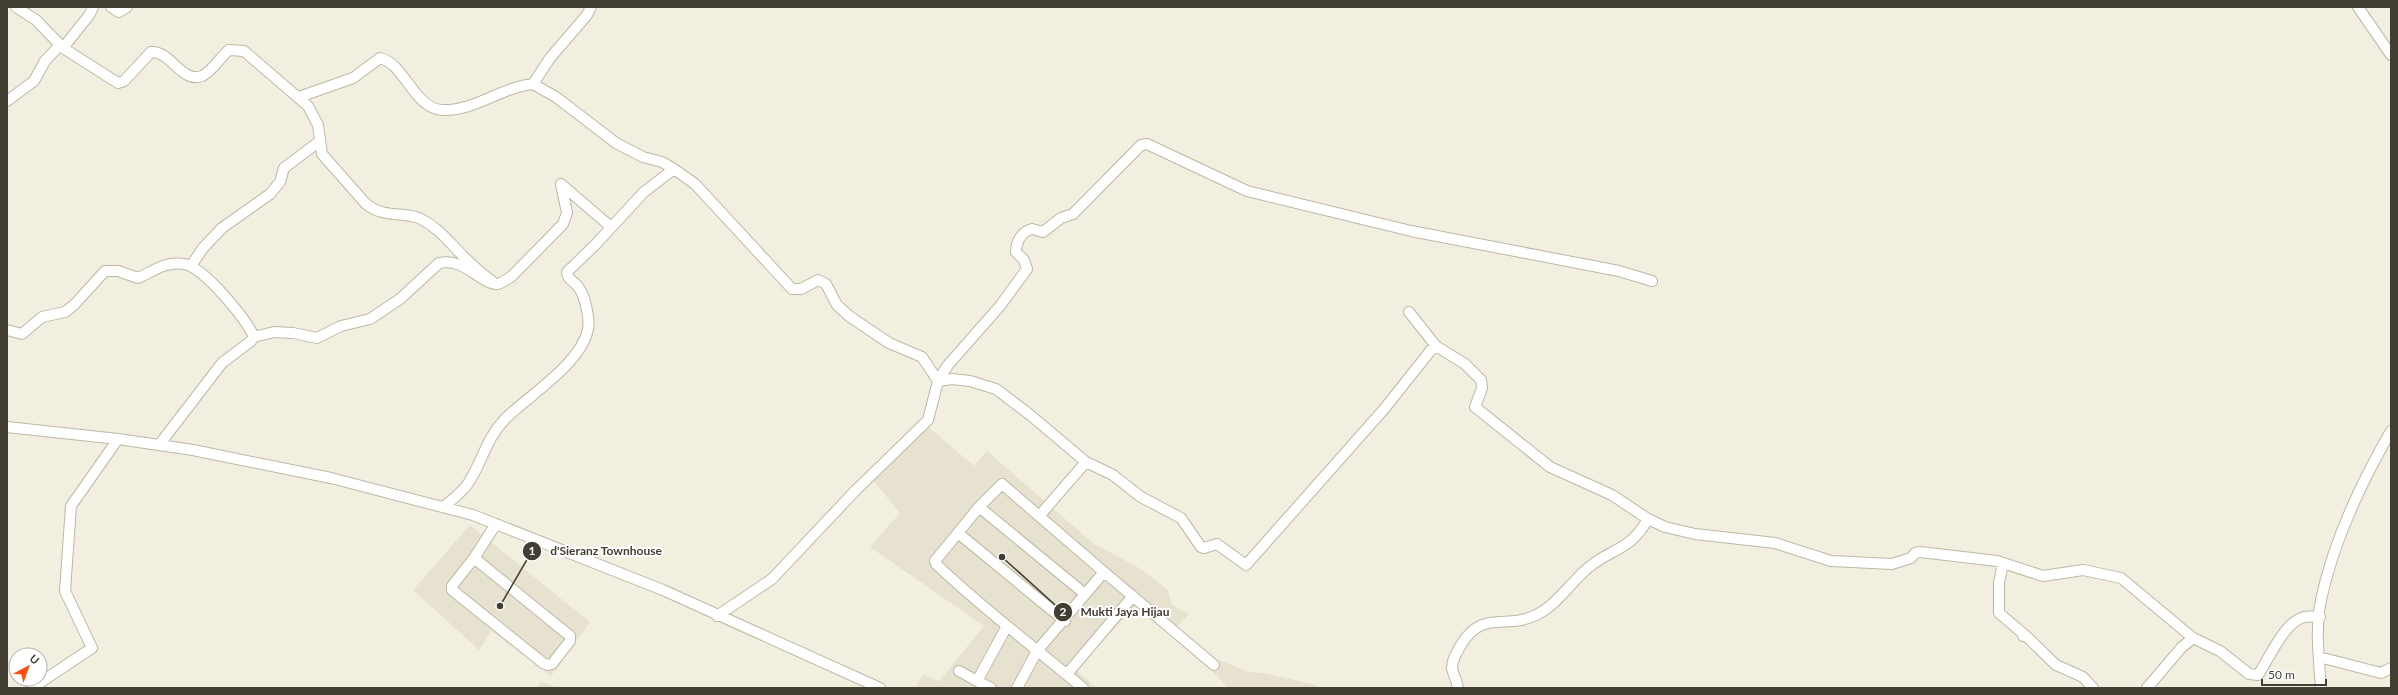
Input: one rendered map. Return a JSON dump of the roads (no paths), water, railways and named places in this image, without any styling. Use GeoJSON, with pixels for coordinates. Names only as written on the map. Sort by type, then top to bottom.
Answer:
{"type":"FeatureCollection","features":[{"type":"Feature","properties":{"kind":"street"},"geometry":{"type":"LineString","coordinates":[[7,12],[16,7],[36,20],[61,47],[118,83],[124,81],[145,56],[151,52],[160,53],[184,73],[198,77],[204,75],[229,50],[244,51],[308,106],[318,125],[322,154],[325,160],[366,204],[371,208],[392,215],[423,220],[445,236],[463,256],[493,282]]}},
{"type":"Feature","properties":{"kind":"street"},"geometry":{"type":"LineString","coordinates":[[7,101],[31,84],[45,61],[61,47],[90,14],[93,7]]}},
{"type":"Feature","properties":{"kind":"street"},"geometry":{"type":"LineString","coordinates":[[111,7],[119,12],[127,7]]}},
{"type":"Feature","properties":{"kind":"street"},"geometry":{"type":"LineString","coordinates":[[299,97],[353,78],[380,58],[390,64],[422,100],[441,110],[479,104],[517,88],[533,84],[550,58],[588,15],[591,7]]}},
{"type":"Feature","properties":{"kind":"street"},"geometry":{"type":"LineString","coordinates":[[2358,7],[2391,55]]}},
{"type":"Feature","properties":{"kind":"street"},"geometry":{"type":"LineString","coordinates":[[533,84],[556,97],[628,150],[674,168],[695,184],[792,289],[801,289],[818,280],[823,281],[837,305],[849,316],[889,343],[922,357],[938,381]]}},
{"type":"Feature","properties":{"kind":"street"},"geometry":{"type":"LineString","coordinates":[[191,266],[203,248],[222,228],[270,194],[280,182],[284,168],[320,141]]}},
{"type":"Feature","properties":{"kind":"street"},"geometry":{"type":"LineString","coordinates":[[717,616],[772,579],[855,491],[928,420],[938,381],[948,365],[1000,306],[1027,269],[1024,260],[1016,252],[1016,244],[1024,233],[1032,229],[1044,232],[1061,218],[1072,214],[1141,145],[1147,144],[1247,191],[1390,226],[1619,271],[1652,281]]}},
{"type":"Feature","properties":{"kind":"street"},"geometry":{"type":"LineString","coordinates":[[443,507],[468,484],[484,448],[505,420],[556,376],[581,345],[589,328],[587,315],[582,292],[579,286],[568,278],[567,272],[596,245],[644,192],[674,168]]}},
{"type":"Feature","properties":{"kind":"street"},"geometry":{"type":"LineString","coordinates":[[159,445],[222,363],[251,341],[254,337],[274,332],[317,338],[342,326],[370,319],[400,299],[440,263],[447,261],[461,265],[497,284],[511,277],[563,224],[567,213],[561,184],[611,227]]}},
{"type":"Feature","properties":{"kind":"street"},"geometry":{"type":"LineString","coordinates":[[7,330],[22,334],[42,317],[65,312],[74,305],[105,271],[118,271],[138,278],[163,265],[177,263],[191,266],[204,276],[231,305],[254,337]]}},
{"type":"Feature","properties":{"kind":"street"},"geometry":{"type":"LineString","coordinates":[[1409,312],[1436,346],[1465,364],[1477,374],[1482,388],[1475,407],[1511,437],[1561,474],[1602,490],[1648,519],[1665,527],[1696,534],[1775,543],[1831,561],[1892,564],[1911,558],[1915,553],[1920,552],[2003,563],[2043,576],[2083,570],[2121,578],[2193,638],[2220,651],[2249,674],[2258,675],[2278,642],[2291,625],[2305,617],[2320,617]]}},
{"type":"Feature","properties":{"kind":"street"},"geometry":{"type":"LineString","coordinates":[[938,381],[952,379],[970,381],[996,389],[1029,414],[1086,462],[1113,475],[1141,497],[1181,518],[1201,547],[1204,548],[1217,544],[1246,566],[1385,408],[1431,350],[1436,346]]}},
{"type":"Feature","properties":{"kind":"street"},"geometry":{"type":"LineString","coordinates":[[7,427],[159,445],[331,478],[443,507],[496,524],[615,570],[717,616],[763,634],[880,688]]}},
{"type":"Feature","properties":{"kind":"street"},"geometry":{"type":"LineString","coordinates":[[2321,688],[2319,657],[2321,600],[2328,574],[2352,507],[2373,463],[2391,431]]}},
{"type":"Feature","properties":{"kind":"street"},"geometry":{"type":"LineString","coordinates":[[32,688],[92,648],[65,591],[71,506],[118,439]]}},
{"type":"Feature","properties":{"kind":"street"},"geometry":{"type":"LineString","coordinates":[[1040,515],[1086,462]]}},
{"type":"Feature","properties":{"kind":"street"},"geometry":{"type":"LineString","coordinates":[[1083,688],[1007,626],[936,564],[936,561],[979,507],[1002,484],[1214,665]]}},
{"type":"Feature","properties":{"kind":"street"},"geometry":{"type":"LineString","coordinates":[[979,507],[1085,594]]}},
{"type":"Feature","properties":{"kind":"street"},"geometry":{"type":"LineString","coordinates":[[1458,688],[1452,668],[1453,660],[1469,633],[1481,624],[1497,621],[1522,621],[1537,615],[1557,600],[1588,568],[1631,542],[1648,519]]}},
{"type":"Feature","properties":{"kind":"street"},"geometry":{"type":"LineString","coordinates":[[474,558],[570,636],[570,641],[552,664],[548,665],[543,662],[452,590],[452,586],[474,558],[496,524]]}},
{"type":"Feature","properties":{"kind":"street"},"geometry":{"type":"LineString","coordinates":[[958,533],[1065,621]]}},
{"type":"Feature","properties":{"kind":"street"},"geometry":{"type":"LineString","coordinates":[[2003,563],[1999,583],[1999,612],[2056,665],[2083,677],[2093,688]]}},
{"type":"Feature","properties":{"kind":"street"},"geometry":{"type":"LineString","coordinates":[[1017,688],[1037,651],[1065,621],[1104,572]]}},
{"type":"Feature","properties":{"kind":"street"},"geometry":{"type":"LineString","coordinates":[[1067,674],[1133,596]]}},
{"type":"Feature","properties":{"kind":"street"},"geometry":{"type":"LineString","coordinates":[[977,681],[1007,626]]}},
{"type":"Feature","properties":{"kind":"street"},"geometry":{"type":"LineString","coordinates":[[2147,688],[2182,647],[2193,638]]}},
{"type":"Feature","properties":{"kind":"street"},"geometry":{"type":"LineString","coordinates":[[2319,657],[2380,673],[2391,668]]}},
{"type":"Feature","properties":{"kind":"street"},"geometry":{"type":"LineString","coordinates":[[959,671],[991,688]]}},
{"type":"Feature","properties":{"kind":"place","name":"Mukti Jaya Hijau"},"geometry":{"type":"Point","coordinates":[1002,557]}},
{"type":"Feature","properties":{"kind":"place","name":"d'Sieranz Townhouse"},"geometry":{"type":"Point","coordinates":[500,606]}}]}
